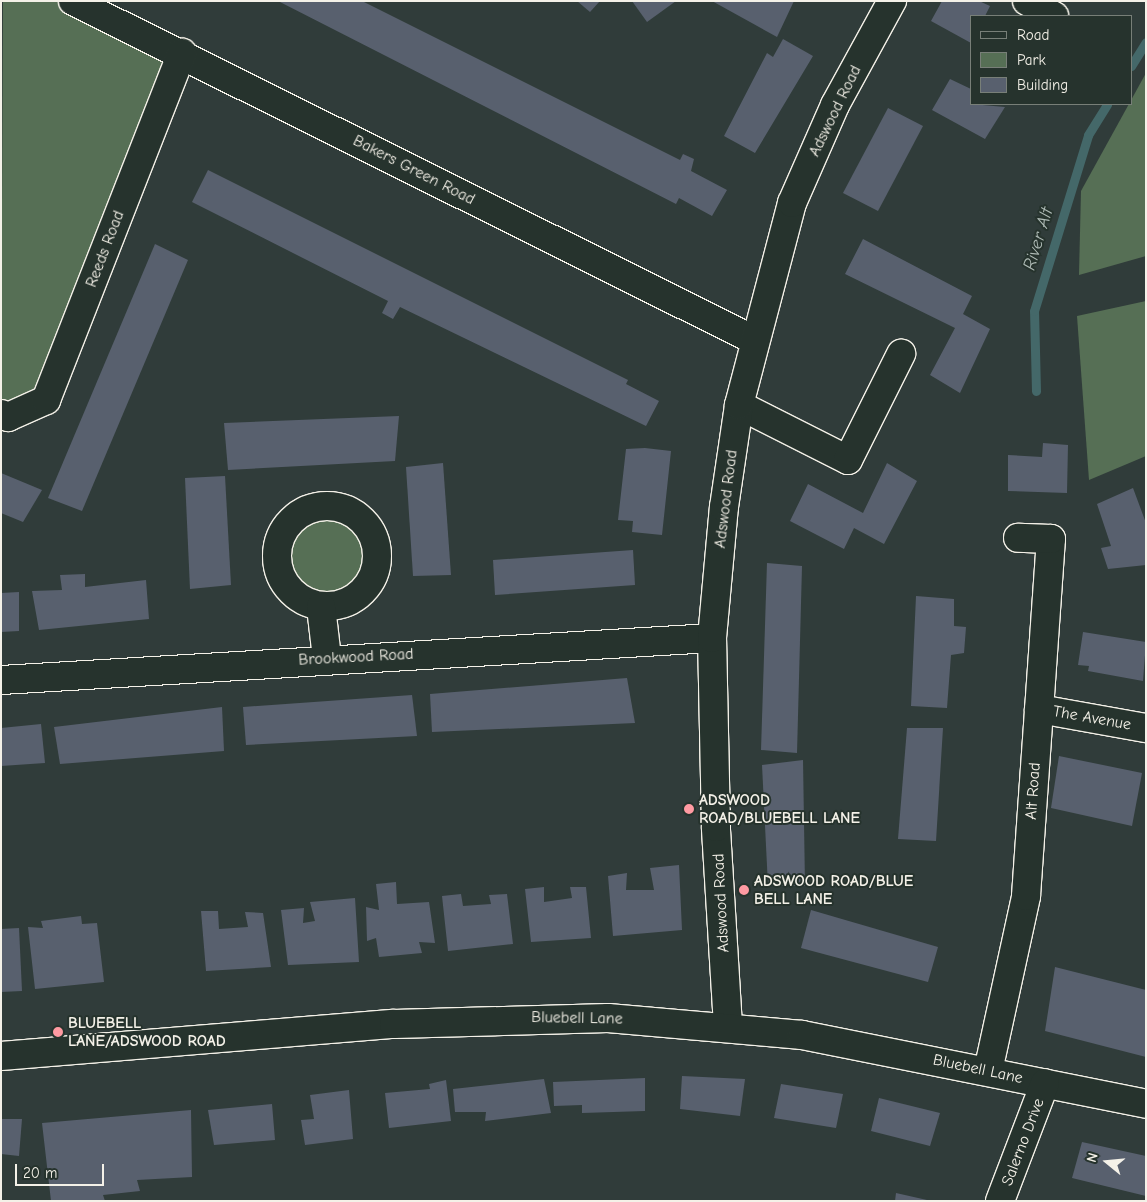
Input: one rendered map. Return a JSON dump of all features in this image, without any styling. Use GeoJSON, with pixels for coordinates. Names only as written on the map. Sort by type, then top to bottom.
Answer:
{"type":"FeatureCollection","features":[{"type":"Feature","properties":{"kind":"street","name":"Bakers Green Road"},"geometry":{"type":"LineString","coordinates":[[73,1],[182,53],[754,340]]}},
{"type":"Feature","properties":{"kind":"street","name":"Adswood Road"},"geometry":{"type":"LineString","coordinates":[[728,1026],[716,827],[712,638],[724,507],[739,405],[754,340],[792,203],[835,105],[892,1]]}},
{"type":"Feature","properties":{"kind":"street"},"geometry":{"type":"LineString","coordinates":[[1027,1],[1052,15]]}},
{"type":"Feature","properties":{"kind":"street","name":"Reeds Road"},"geometry":{"type":"LineString","coordinates":[[1,414],[8,417],[46,400],[182,53]]}},
{"type":"Feature","properties":{"kind":"street"},"geometry":{"type":"LineString","coordinates":[[739,405],[848,460],[901,354]]}},
{"type":"Feature","properties":{"kind":"street","name":"Alt Road"},"geometry":{"type":"LineString","coordinates":[[988,1071],[1023,919],[1051,539],[1018,538]]}},
{"type":"Feature","properties":{"kind":"street"},"geometry":{"type":"LineString","coordinates":[[321,607],[327,658]]}},
{"type":"Feature","properties":{"kind":"street","name":"Brookwood Road"},"geometry":{"type":"LineString","coordinates":[[1,680],[327,658],[712,638]]}},
{"type":"Feature","properties":{"kind":"street","name":"The Avenue"},"geometry":{"type":"LineString","coordinates":[[1039,709],[1146,728]]}},
{"type":"Feature","properties":{"kind":"street","name":"Bluebell Lane"},"geometry":{"type":"LineString","coordinates":[[1,1056],[514,1018],[608,1018],[728,1026],[867,1046],[1146,1104]]}},
{"type":"Feature","properties":{"kind":"street","name":"Salerno Drive"},"geometry":{"type":"LineString","coordinates":[[1000,1201],[1045,1083]]}},
{"type":"Feature","properties":{"kind":"green space"},"geometry":{"type":"Polygon","coordinates":[[[3,1],[73,1],[182,53],[46,400],[1,414],[3,1]]]}},
{"type":"Feature","properties":{"kind":"green space"},"geometry":{"type":"Polygon","coordinates":[[[1146,73],[1146,256],[1079,275],[1081,191],[1128,105],[1132,105],[1132,98],[1146,73]]]}},
{"type":"Feature","properties":{"kind":"green space"},"geometry":{"type":"Polygon","coordinates":[[[1146,301],[1146,456],[1089,480],[1077,316],[1146,301]]]}},
{"type":"Feature","properties":{"kind":"green space"},"geometry":{"type":"Polygon","coordinates":[[[326,519],[341,522],[353,530],[361,542],[364,557],[361,572],[353,584],[341,592],[326,595],[311,592],[299,584],[291,572],[288,557],[291,542],[299,530],[311,522],[326,519]]]}},
{"type":"Feature","properties":{"kind":"building"},"geometry":{"type":"Polygon","coordinates":[[[278,1],[362,1],[680,160],[683,154],[694,159],[691,171],[727,190],[712,216],[679,198],[676,204],[278,1]]]}},
{"type":"Feature","properties":{"kind":"building"},"geometry":{"type":"Polygon","coordinates":[[[577,1],[600,1],[590,12],[577,1]]]}},
{"type":"Feature","properties":{"kind":"building"},"geometry":{"type":"Polygon","coordinates":[[[632,1],[676,1],[647,22],[632,1]]]}},
{"type":"Feature","properties":{"kind":"building"},"geometry":{"type":"Polygon","coordinates":[[[712,1],[794,1],[777,37],[712,1]]]}},
{"type":"Feature","properties":{"kind":"building"},"geometry":{"type":"Polygon","coordinates":[[[942,1],[979,1],[990,6],[986,15],[970,15],[970,42],[931,21],[942,1]]]}},
{"type":"Feature","properties":{"kind":"building"},"geometry":{"type":"Polygon","coordinates":[[[783,39],[813,56],[755,153],[724,136],[767,53],[773,57],[783,39]]]}},
{"type":"Feature","properties":{"kind":"building"},"geometry":{"type":"Polygon","coordinates":[[[950,79],[970,89],[970,105],[1005,107],[985,139],[932,110],[950,79]]]}},
{"type":"Feature","properties":{"kind":"building"},"geometry":{"type":"Polygon","coordinates":[[[888,108],[923,126],[878,211],[843,193],[888,108]]]}},
{"type":"Feature","properties":{"kind":"building"},"geometry":{"type":"Polygon","coordinates":[[[208,170],[628,380],[626,384],[659,401],[646,426],[400,307],[393,319],[382,313],[388,301],[192,202],[208,170]]]}},
{"type":"Feature","properties":{"kind":"building"},"geometry":{"type":"Polygon","coordinates":[[[863,239],[972,296],[963,314],[990,329],[960,393],[930,375],[955,328],[845,274],[863,239]]]}},
{"type":"Feature","properties":{"kind":"building"},"geometry":{"type":"Polygon","coordinates":[[[155,244],[188,260],[82,511],[48,498],[155,244]]]}},
{"type":"Feature","properties":{"kind":"building"},"geometry":{"type":"Polygon","coordinates":[[[399,416],[395,461],[228,470],[224,423],[399,416]]]}},
{"type":"Feature","properties":{"kind":"building"},"geometry":{"type":"Polygon","coordinates":[[[1043,443],[1068,445],[1067,493],[1008,491],[1008,455],[1042,457],[1043,443]]]}},
{"type":"Feature","properties":{"kind":"building"},"geometry":{"type":"Polygon","coordinates":[[[645,448],[671,451],[662,535],[632,532],[633,521],[618,520],[626,449],[645,448]]]}},
{"type":"Feature","properties":{"kind":"building"},"geometry":{"type":"Polygon","coordinates":[[[443,463],[451,575],[413,576],[406,467],[443,463]]]}},
{"type":"Feature","properties":{"kind":"building"},"geometry":{"type":"Polygon","coordinates":[[[887,463],[917,481],[884,544],[854,528],[844,549],[790,521],[808,484],[863,513],[887,463]]]}},
{"type":"Feature","properties":{"kind":"building"},"geometry":{"type":"Polygon","coordinates":[[[1,473],[42,490],[23,522],[1,513],[1,473]]]}},
{"type":"Feature","properties":{"kind":"building"},"geometry":{"type":"Polygon","coordinates":[[[225,476],[231,585],[190,589],[185,478],[225,476]]]}},
{"type":"Feature","properties":{"kind":"building"},"geometry":{"type":"Polygon","coordinates":[[[1133,488],[1146,523],[1146,565],[1108,569],[1101,548],[1111,546],[1097,504],[1133,488]]]}},
{"type":"Feature","properties":{"kind":"building"},"geometry":{"type":"Polygon","coordinates":[[[633,550],[635,585],[495,595],[493,560],[633,550]]]}},
{"type":"Feature","properties":{"kind":"building"},"geometry":{"type":"Polygon","coordinates":[[[767,563],[802,566],[797,753],[761,750],[767,563]]]}},
{"type":"Feature","properties":{"kind":"building"},"geometry":{"type":"Polygon","coordinates":[[[85,574],[85,587],[146,580],[149,619],[39,630],[32,591],[62,590],[60,575],[85,574]]]}},
{"type":"Feature","properties":{"kind":"building"},"geometry":{"type":"Polygon","coordinates":[[[19,592],[19,631],[1,632],[1,593],[19,592]]]}},
{"type":"Feature","properties":{"kind":"building"},"geometry":{"type":"Polygon","coordinates":[[[916,596],[954,599],[954,626],[966,627],[964,653],[951,655],[947,708],[911,706],[916,596]]]}},
{"type":"Feature","properties":{"kind":"building"},"geometry":{"type":"Polygon","coordinates":[[[1083,632],[1146,642],[1143,681],[1088,671],[1089,666],[1078,665],[1083,632]]]}},
{"type":"Feature","properties":{"kind":"building"},"geometry":{"type":"Polygon","coordinates":[[[627,678],[635,723],[432,732],[430,694],[627,678]]]}},
{"type":"Feature","properties":{"kind":"building"},"geometry":{"type":"Polygon","coordinates":[[[412,695],[417,736],[246,745],[243,707],[412,695]]]}},
{"type":"Feature","properties":{"kind":"building"},"geometry":{"type":"Polygon","coordinates":[[[222,707],[224,751],[60,764],[54,727],[222,707]]]}},
{"type":"Feature","properties":{"kind":"building"},"geometry":{"type":"Polygon","coordinates":[[[41,724],[45,763],[1,766],[1,728],[41,724]]]}},
{"type":"Feature","properties":{"kind":"building"},"geometry":{"type":"Polygon","coordinates":[[[907,728],[943,728],[936,841],[898,839],[907,728]]]}},
{"type":"Feature","properties":{"kind":"building"},"geometry":{"type":"Polygon","coordinates":[[[1059,756],[1142,773],[1132,826],[1051,808],[1059,756]]]}},
{"type":"Feature","properties":{"kind":"building"},"geometry":{"type":"Polygon","coordinates":[[[803,760],[805,886],[768,886],[762,765],[803,760]]]}},
{"type":"Feature","properties":{"kind":"building"},"geometry":{"type":"Polygon","coordinates":[[[679,865],[682,930],[613,936],[608,876],[627,873],[626,890],[654,890],[650,868],[679,865]]]}},
{"type":"Feature","properties":{"kind":"building"},"geometry":{"type":"Polygon","coordinates":[[[396,882],[397,904],[429,902],[435,943],[419,942],[422,953],[379,957],[376,938],[367,941],[366,907],[379,910],[376,884],[396,882]]]}},
{"type":"Feature","properties":{"kind":"building"},"geometry":{"type":"Polygon","coordinates":[[[544,887],[544,902],[572,898],[570,887],[586,887],[591,938],[531,942],[525,889],[544,887]]]}},
{"type":"Feature","properties":{"kind":"building"},"geometry":{"type":"Polygon","coordinates":[[[461,894],[463,906],[491,904],[489,895],[507,894],[513,944],[448,951],[442,896],[461,894]]]}},
{"type":"Feature","properties":{"kind":"building"},"geometry":{"type":"Polygon","coordinates":[[[355,898],[359,962],[288,965],[281,910],[304,908],[303,923],[315,921],[310,902],[355,898]]]}},
{"type":"Feature","properties":{"kind":"building"},"geometry":{"type":"Polygon","coordinates":[[[811,910],[938,947],[928,982],[801,948],[811,910]]]}},
{"type":"Feature","properties":{"kind":"building"},"geometry":{"type":"Polygon","coordinates":[[[201,911],[218,911],[219,929],[248,927],[245,912],[263,913],[271,967],[206,971],[201,911]]]}},
{"type":"Feature","properties":{"kind":"building"},"geometry":{"type":"Polygon","coordinates":[[[81,916],[82,924],[97,923],[104,982],[35,989],[28,927],[43,928],[41,921],[81,916]]]}},
{"type":"Feature","properties":{"kind":"building"},"geometry":{"type":"Polygon","coordinates":[[[19,928],[22,991],[1,992],[1,929],[19,928]]]}},
{"type":"Feature","properties":{"kind":"building"},"geometry":{"type":"Polygon","coordinates":[[[1055,967],[1146,990],[1146,1057],[1045,1031],[1055,967]]]}},
{"type":"Feature","properties":{"kind":"building"},"geometry":{"type":"Polygon","coordinates":[[[682,1076],[745,1079],[740,1116],[680,1109],[682,1076]]]}},
{"type":"Feature","properties":{"kind":"building"},"geometry":{"type":"Polygon","coordinates":[[[645,1078],[645,1111],[582,1113],[582,1105],[554,1106],[553,1082],[645,1078]]]}},
{"type":"Feature","properties":{"kind":"building"},"geometry":{"type":"Polygon","coordinates":[[[544,1079],[551,1113],[485,1121],[486,1112],[455,1112],[453,1089],[544,1079]]]}},
{"type":"Feature","properties":{"kind":"building"},"geometry":{"type":"Polygon","coordinates":[[[446,1080],[451,1121],[389,1128],[385,1093],[430,1089],[429,1084],[446,1080]]]}},
{"type":"Feature","properties":{"kind":"building"},"geometry":{"type":"Polygon","coordinates":[[[781,1084],[843,1094],[836,1128],[774,1118],[781,1084]]]}},
{"type":"Feature","properties":{"kind":"building"},"geometry":{"type":"Polygon","coordinates":[[[349,1090],[353,1139],[305,1145],[301,1120],[314,1119],[310,1095],[349,1090]]]}},
{"type":"Feature","properties":{"kind":"building"},"geometry":{"type":"Polygon","coordinates":[[[879,1098],[940,1113],[930,1146],[871,1131],[879,1098]]]}},
{"type":"Feature","properties":{"kind":"building"},"geometry":{"type":"Polygon","coordinates":[[[272,1104],[275,1140],[214,1145],[208,1110],[272,1104]]]}},
{"type":"Feature","properties":{"kind":"building"},"geometry":{"type":"Polygon","coordinates":[[[191,1110],[192,1177],[137,1180],[140,1191],[103,1195],[105,1201],[51,1201],[42,1123],[191,1110]]]}},
{"type":"Feature","properties":{"kind":"building"},"geometry":{"type":"Polygon","coordinates":[[[1,1119],[22,1119],[19,1156],[1,1154],[1,1119]]]}},
{"type":"Feature","properties":{"kind":"building"},"geometry":{"type":"Polygon","coordinates":[[[1082,1142],[1146,1156],[1146,1196],[1072,1178],[1082,1142]]]}},
{"type":"Feature","properties":{"kind":"building"},"geometry":{"type":"Polygon","coordinates":[[[896,1193],[927,1200],[927,1201],[895,1201],[896,1193]]]}},
{"type":"Feature","properties":{"kind":"waterway","name":"River Alt"},"geometry":{"type":"LineString","coordinates":[[1132,64],[1146,42]]}},
{"type":"Feature","properties":{"kind":"waterway","name":"River Alt"},"geometry":{"type":"LineString","coordinates":[[1036,391],[1034,311],[1088,135],[1106,105]]}},
{"type":"Feature","properties":{"kind":"place","name":"ADSWOOD ROAD/BLUEBELL LANE"},"geometry":{"type":"Point","coordinates":[689,809]}},
{"type":"Feature","properties":{"kind":"place","name":"ADSWOOD ROAD/BLUE BELL LANE"},"geometry":{"type":"Point","coordinates":[744,890]}},
{"type":"Feature","properties":{"kind":"place","name":"BLUEBELL LANE/ADSWOOD ROAD"},"geometry":{"type":"Point","coordinates":[58,1032]}}]}
